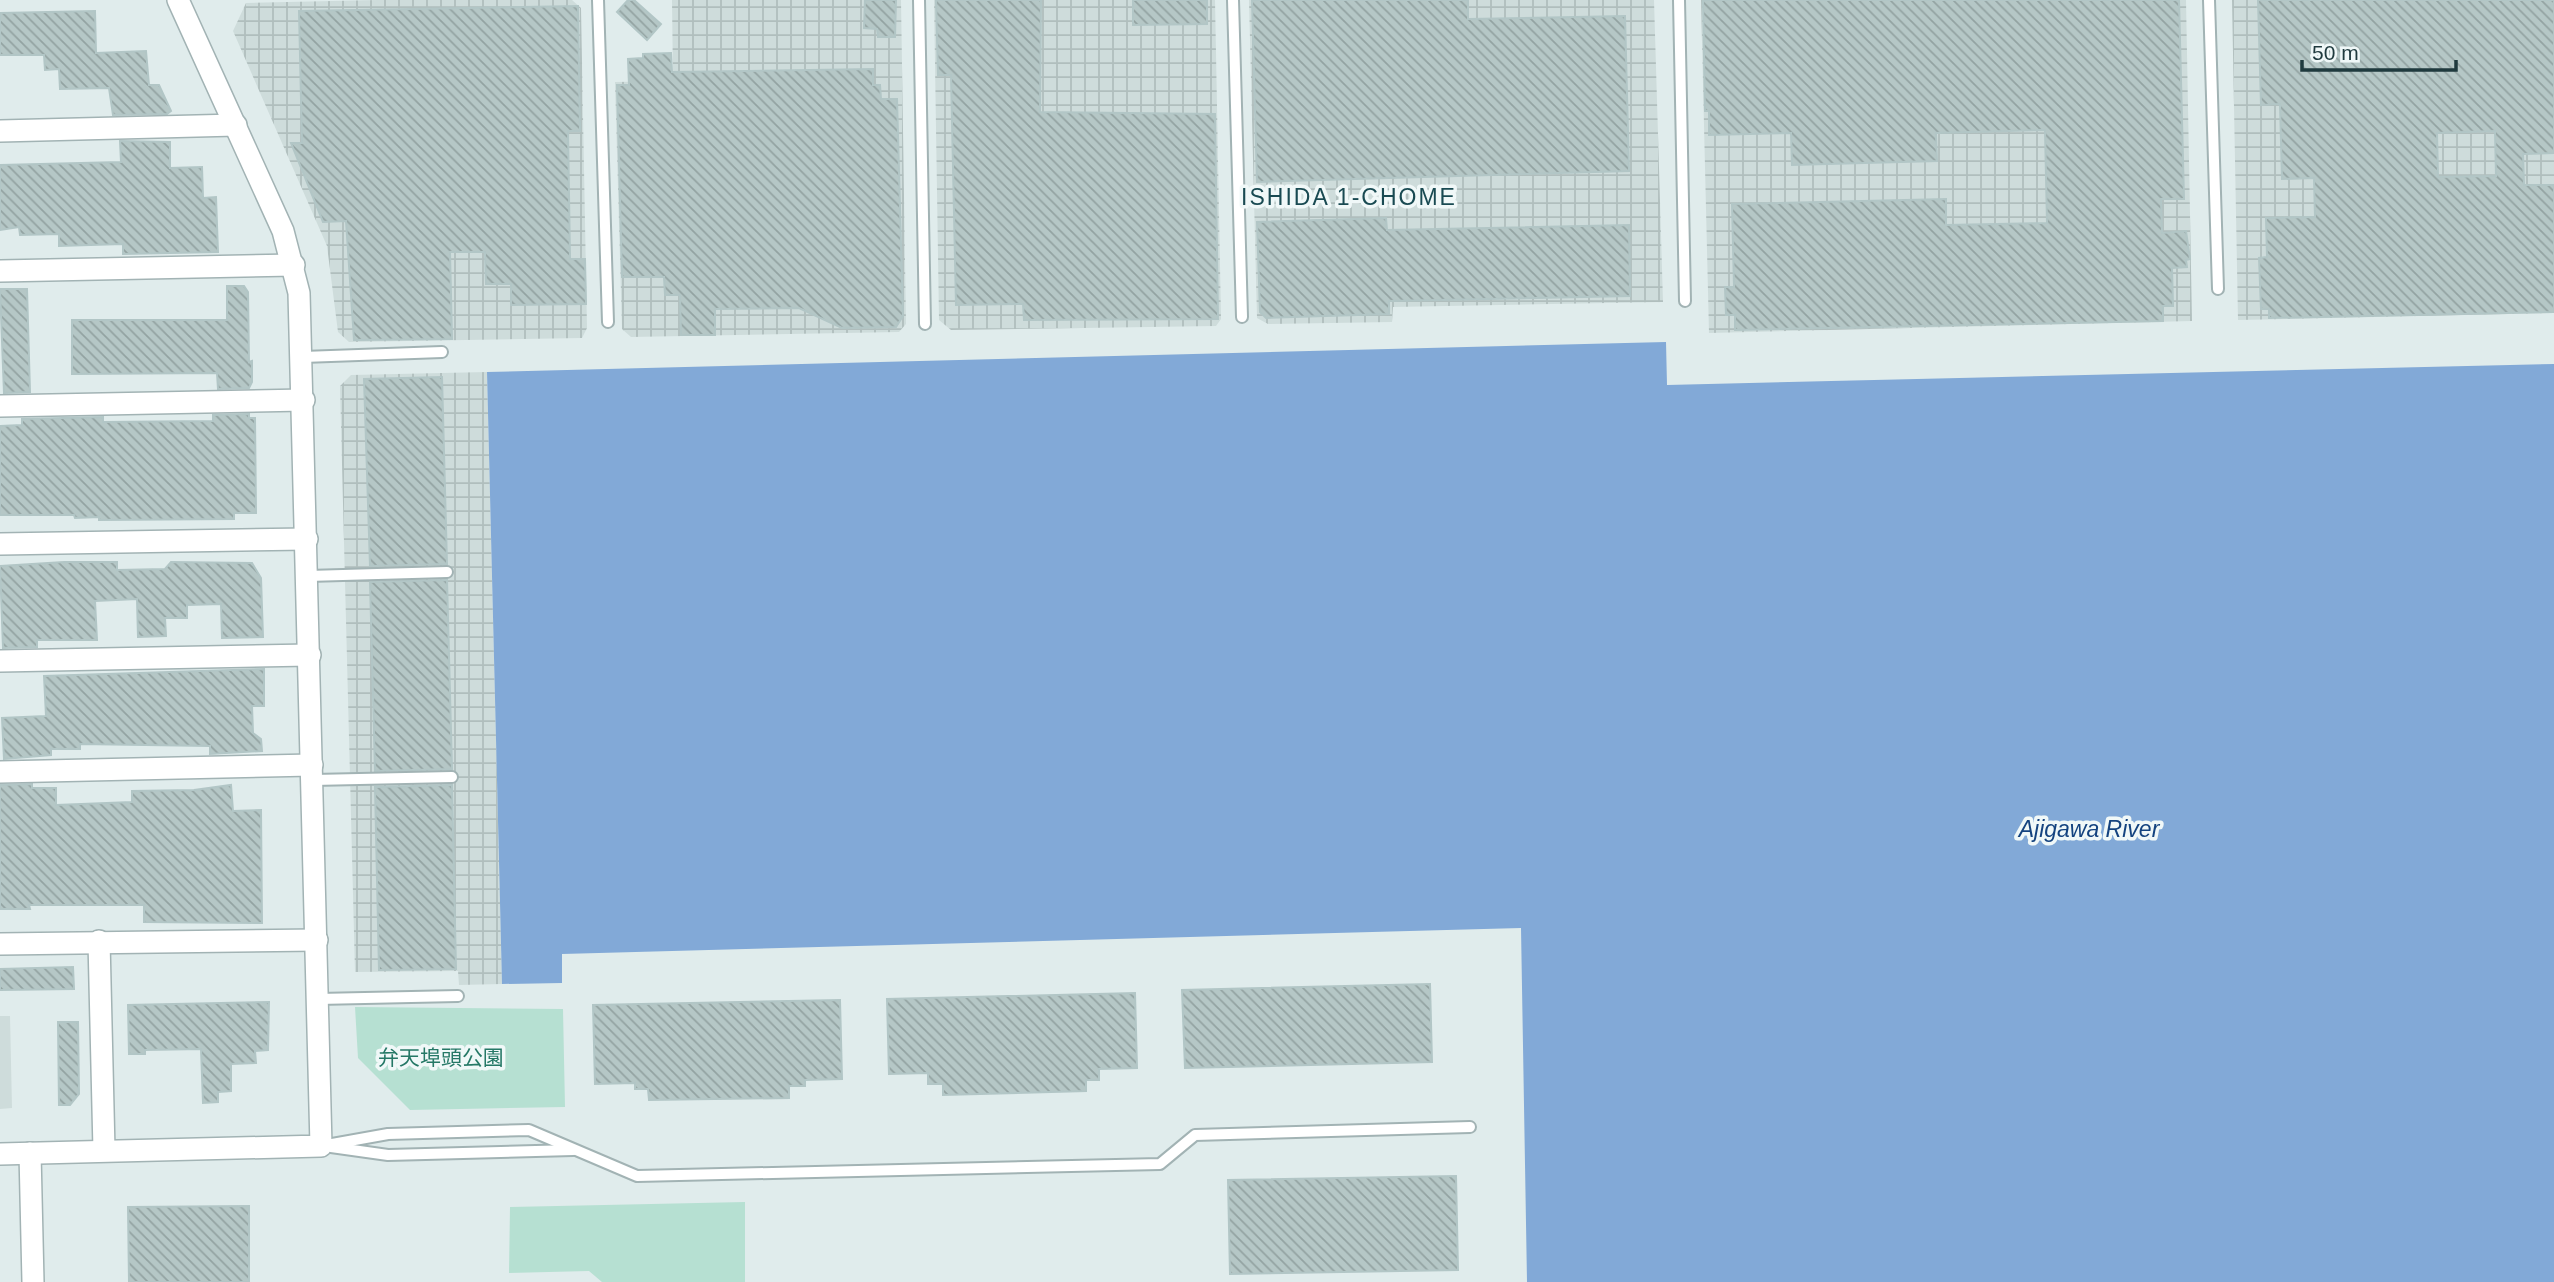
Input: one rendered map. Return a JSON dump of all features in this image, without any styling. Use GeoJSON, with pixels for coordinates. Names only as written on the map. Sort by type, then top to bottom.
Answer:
{"type":"FeatureCollection","features":[{"type":"Feature","properties":{"kind":"street"},"geometry":{"type":"LineString","coordinates":[[0,1154],[321,1146],[303,357],[294,265],[284,231],[178,0]]}},
{"type":"Feature","properties":{"kind":"street"},"geometry":{"type":"LineString","coordinates":[[0,131],[236,125]]}},
{"type":"Feature","properties":{"kind":"street"},"geometry":{"type":"LineString","coordinates":[[0,271],[294,265]]}},
{"type":"Feature","properties":{"kind":"street"},"geometry":{"type":"LineString","coordinates":[[0,406],[304,400]]}},
{"type":"Feature","properties":{"kind":"street"},"geometry":{"type":"LineString","coordinates":[[0,544],[307,539]]}},
{"type":"Feature","properties":{"kind":"street"},"geometry":{"type":"LineString","coordinates":[[0,661],[310,655]]}},
{"type":"Feature","properties":{"kind":"street"},"geometry":{"type":"LineString","coordinates":[[0,772],[313,773]]}},
{"type":"Feature","properties":{"kind":"street"},"geometry":{"type":"LineString","coordinates":[[0,944],[317,940]]}},
{"type":"Feature","properties":{"kind":"street"},"geometry":{"type":"LineString","coordinates":[[99,942],[104,1150]]}},
{"type":"Feature","properties":{"kind":"street"},"geometry":{"type":"LineString","coordinates":[[30,1153],[33,1282]]}},
{"type":"Feature","properties":{"kind":"lane"},"geometry":{"type":"LineString","coordinates":[[598,0],[608,322]]}},
{"type":"Feature","properties":{"kind":"lane"},"geometry":{"type":"LineString","coordinates":[[919,0],[925,324]]}},
{"type":"Feature","properties":{"kind":"lane"},"geometry":{"type":"LineString","coordinates":[[1233,0],[1242,317]]}},
{"type":"Feature","properties":{"kind":"lane"},"geometry":{"type":"LineString","coordinates":[[1679,0],[1685,301]]}},
{"type":"Feature","properties":{"kind":"lane"},"geometry":{"type":"LineString","coordinates":[[2209,0],[2218,289]]}},
{"type":"Feature","properties":{"kind":"lane"},"geometry":{"type":"LineString","coordinates":[[303,357],[442,352]]}},
{"type":"Feature","properties":{"kind":"lane"},"geometry":{"type":"LineString","coordinates":[[308,576],[447,572]]}},
{"type":"Feature","properties":{"kind":"lane"},"geometry":{"type":"LineString","coordinates":[[313,773],[452,777]]}},
{"type":"Feature","properties":{"kind":"lane"},"geometry":{"type":"LineString","coordinates":[[318,999],[458,996]]}},
{"type":"Feature","properties":{"kind":"lane"},"geometry":{"type":"LineString","coordinates":[[321,1146],[388,1134],[529,1130],[637,1176],[1160,1164],[1195,1135],[1470,1127]]}},
{"type":"Feature","properties":{"kind":"lane"},"geometry":{"type":"LineString","coordinates":[[321,1146],[388,1156],[576,1150]]}},
{"type":"Feature","properties":{"kind":"shaded area"},"geometry":{"type":"Polygon","coordinates":[[[572,0],[581,8],[587,328],[582,338],[349,342],[338,332],[327,246],[233,31],[246,3],[572,0]]]}},
{"type":"Feature","properties":{"kind":"shaded area"},"geometry":{"type":"Polygon","coordinates":[[[672,0],[901,0],[906,324],[899,332],[631,337],[622,329],[615,82],[673,81],[672,0]]]}},
{"type":"Feature","properties":{"kind":"shaded area"},"geometry":{"type":"Polygon","coordinates":[[[934,0],[1215,0],[1221,319],[1216,326],[951,330],[939,320],[934,0]]]}},
{"type":"Feature","properties":{"kind":"shaded area"},"geometry":{"type":"Polygon","coordinates":[[[1249,0],[1654,0],[1663,302],[1393,307],[1392,322],[1268,324],[1257,318],[1249,0]]]}},
{"type":"Feature","properties":{"kind":"shaded area"},"geometry":{"type":"Polygon","coordinates":[[[1701,0],[2186,0],[2192,321],[1709,333],[1701,0]]]}},
{"type":"Feature","properties":{"kind":"shaded area"},"geometry":{"type":"Polygon","coordinates":[[[2232,0],[2554,0],[2554,313],[2238,320],[2232,0]]]}},
{"type":"Feature","properties":{"kind":"shaded area"},"geometry":{"type":"Polygon","coordinates":[[[487,372],[502,984],[459,985],[458,971],[355,972],[340,386],[351,375],[487,372]]]}},
{"type":"Feature","properties":{"kind":"shaded area"},"geometry":{"type":"Polygon","coordinates":[[[0,1016],[10,1016],[12,1108],[0,1109],[0,1016]]]}},
{"type":"Feature","properties":{"kind":"green space","name":"弁天埠頭公園"},"geometry":{"type":"Polygon","coordinates":[[[355,1007],[563,1009],[565,1107],[410,1110],[358,1058],[355,1007]]]}},
{"type":"Feature","properties":{"kind":"green space"},"geometry":{"type":"Polygon","coordinates":[[[745,1202],[745,1282],[602,1282],[589,1271],[509,1273],[510,1207],[745,1202]]]}},
{"type":"Feature","properties":{"kind":"water","name":"Ajigawa River"},"geometry":{"type":"Polygon","coordinates":[[[1666,342],[1667,385],[2554,364],[2554,1282],[1527,1282],[1521,928],[562,954],[562,983],[502,984],[487,372],[1666,342]]]}},
{"type":"Feature","properties":{"kind":"building"},"geometry":{"type":"Polygon","coordinates":[[[628,0],[634,0],[661,24],[647,40],[617,12],[628,0]]]}},
{"type":"Feature","properties":{"kind":"building"},"geometry":{"type":"Polygon","coordinates":[[[865,0],[896,0],[895,37],[878,37],[877,29],[864,28],[865,0]]]}},
{"type":"Feature","properties":{"kind":"building"},"geometry":{"type":"Polygon","coordinates":[[[936,0],[1041,0],[1040,112],[1215,114],[1218,319],[1024,320],[1023,304],[956,305],[951,75],[938,75],[936,0]]]}},
{"type":"Feature","properties":{"kind":"building"},"geometry":{"type":"Polygon","coordinates":[[[1133,0],[1207,0],[1207,24],[1133,25],[1133,0]]]}},
{"type":"Feature","properties":{"kind":"building"},"geometry":{"type":"Polygon","coordinates":[[[1252,0],[1468,0],[1468,19],[1625,16],[1629,171],[1257,182],[1252,0]]]}},
{"type":"Feature","properties":{"kind":"building"},"geometry":{"type":"Polygon","coordinates":[[[1703,0],[2179,0],[2184,199],[2161,199],[2162,233],[2186,231],[2190,259],[2186,260],[2187,267],[2172,268],[2173,306],[2163,306],[2163,321],[1735,330],[1735,315],[1726,315],[1725,287],[1734,287],[1732,204],[1946,199],[1946,225],[2047,223],[2045,130],[1936,133],[1937,161],[1792,165],[1791,133],[1709,135],[1709,111],[1705,111],[1703,0]]]}},
{"type":"Feature","properties":{"kind":"building"},"geometry":{"type":"Polygon","coordinates":[[[2258,0],[2554,0],[2554,153],[2523,154],[2524,185],[2554,185],[2554,312],[2269,318],[2269,309],[2261,309],[2259,258],[2267,257],[2266,218],[2315,217],[2314,178],[2282,179],[2280,104],[2261,105],[2258,0]],[[2495,131],[2437,133],[2438,177],[2496,176],[2495,131]]]}},
{"type":"Feature","properties":{"kind":"building"},"geometry":{"type":"Polygon","coordinates":[[[578,6],[580,131],[568,131],[570,259],[585,259],[586,304],[511,305],[511,284],[486,284],[485,252],[450,252],[452,339],[354,340],[346,221],[323,222],[291,143],[302,143],[299,11],[578,6]]]}},
{"type":"Feature","properties":{"kind":"building"},"geometry":{"type":"Polygon","coordinates":[[[95,11],[96,53],[146,51],[149,85],[159,85],[171,111],[167,114],[113,115],[109,88],[60,89],[59,69],[45,70],[44,55],[0,55],[0,13],[95,11]]]}},
{"type":"Feature","properties":{"kind":"building"},"geometry":{"type":"Polygon","coordinates":[[[671,53],[672,72],[873,69],[873,85],[880,85],[881,99],[897,99],[903,316],[896,327],[842,328],[799,308],[715,309],[715,335],[681,335],[680,295],[665,295],[664,277],[622,277],[617,85],[629,85],[628,59],[643,58],[643,54],[671,53]]]}},
{"type":"Feature","properties":{"kind":"building"},"geometry":{"type":"Polygon","coordinates":[[[120,141],[170,142],[170,168],[202,167],[203,198],[216,197],[218,252],[123,254],[123,244],[59,246],[59,234],[20,235],[19,227],[0,230],[0,165],[121,162],[120,141]]]}},
{"type":"Feature","properties":{"kind":"building"},"geometry":{"type":"Polygon","coordinates":[[[1386,218],[1387,230],[1629,225],[1630,296],[1389,301],[1389,314],[1266,318],[1260,312],[1257,222],[1386,218]]]}},
{"type":"Feature","properties":{"kind":"building"},"geometry":{"type":"Polygon","coordinates":[[[227,286],[244,286],[248,292],[249,362],[252,361],[252,382],[249,388],[218,389],[217,373],[72,374],[72,320],[227,320],[227,286]]]}},
{"type":"Feature","properties":{"kind":"building"},"geometry":{"type":"Polygon","coordinates":[[[0,289],[27,289],[30,392],[4,393],[0,289]]]}},
{"type":"Feature","properties":{"kind":"building"},"geometry":{"type":"Polygon","coordinates":[[[442,377],[447,564],[370,566],[364,379],[442,377]]]}},
{"type":"Feature","properties":{"kind":"building"},"geometry":{"type":"Polygon","coordinates":[[[249,414],[249,418],[255,418],[256,513],[234,513],[234,519],[99,520],[99,517],[75,518],[74,515],[0,515],[0,426],[22,425],[22,419],[103,417],[103,422],[213,421],[213,415],[249,414]]]}},
{"type":"Feature","properties":{"kind":"building"},"geometry":{"type":"Polygon","coordinates":[[[117,562],[117,570],[165,569],[171,562],[252,563],[261,578],[263,637],[222,638],[221,604],[187,605],[187,618],[165,618],[166,636],[138,637],[137,599],[95,601],[97,640],[37,640],[37,647],[3,648],[0,566],[117,562]]]}},
{"type":"Feature","properties":{"kind":"building"},"geometry":{"type":"Polygon","coordinates":[[[447,580],[452,769],[375,771],[370,582],[447,580]]]}},
{"type":"Feature","properties":{"kind":"building"},"geometry":{"type":"Polygon","coordinates":[[[264,669],[264,706],[252,706],[253,733],[261,739],[262,751],[210,754],[210,746],[80,744],[80,749],[51,749],[51,755],[4,759],[2,718],[46,716],[44,676],[264,669]]]}},
{"type":"Feature","properties":{"kind":"building"},"geometry":{"type":"Polygon","coordinates":[[[32,784],[32,788],[56,788],[56,805],[132,802],[132,791],[194,790],[231,785],[233,811],[261,810],[262,923],[144,922],[144,905],[29,905],[30,909],[0,909],[0,785],[32,784]]]}},
{"type":"Feature","properties":{"kind":"building"},"geometry":{"type":"Polygon","coordinates":[[[452,785],[456,969],[379,970],[375,787],[452,785]]]}},
{"type":"Feature","properties":{"kind":"building"},"geometry":{"type":"Polygon","coordinates":[[[73,967],[74,989],[0,990],[0,969],[73,967]]]}},
{"type":"Feature","properties":{"kind":"building"},"geometry":{"type":"Polygon","coordinates":[[[1430,984],[1432,1062],[1185,1068],[1182,990],[1430,984]]]}},
{"type":"Feature","properties":{"kind":"building"},"geometry":{"type":"Polygon","coordinates":[[[1135,993],[1137,1068],[1099,1069],[1099,1080],[1086,1080],[1086,1091],[943,1095],[943,1084],[928,1084],[928,1073],[889,1074],[887,999],[1135,993]]]}},
{"type":"Feature","properties":{"kind":"building"},"geometry":{"type":"Polygon","coordinates":[[[840,1000],[842,1079],[805,1080],[805,1086],[789,1086],[789,1098],[649,1100],[648,1089],[635,1089],[635,1083],[595,1084],[593,1005],[840,1000]]]}},
{"type":"Feature","properties":{"kind":"building"},"geometry":{"type":"Polygon","coordinates":[[[269,1002],[268,1050],[255,1051],[256,1063],[231,1064],[231,1091],[218,1092],[218,1102],[203,1103],[201,1049],[145,1050],[145,1054],[129,1054],[128,1005],[269,1002]]]}},
{"type":"Feature","properties":{"kind":"building"},"geometry":{"type":"Polygon","coordinates":[[[58,1022],[78,1022],[79,1094],[70,1105],[59,1105],[58,1022]]]}},
{"type":"Feature","properties":{"kind":"building"},"geometry":{"type":"Polygon","coordinates":[[[1456,1176],[1458,1270],[1230,1274],[1228,1180],[1456,1176]]]}},
{"type":"Feature","properties":{"kind":"building"},"geometry":{"type":"Polygon","coordinates":[[[249,1206],[249,1282],[129,1282],[128,1207],[249,1206]]]}},
{"type":"Feature","properties":{"kind":"district","name":"ISHIDA 1-CHOME"},"geometry":{"type":"Point","coordinates":[1349,197]}}]}
